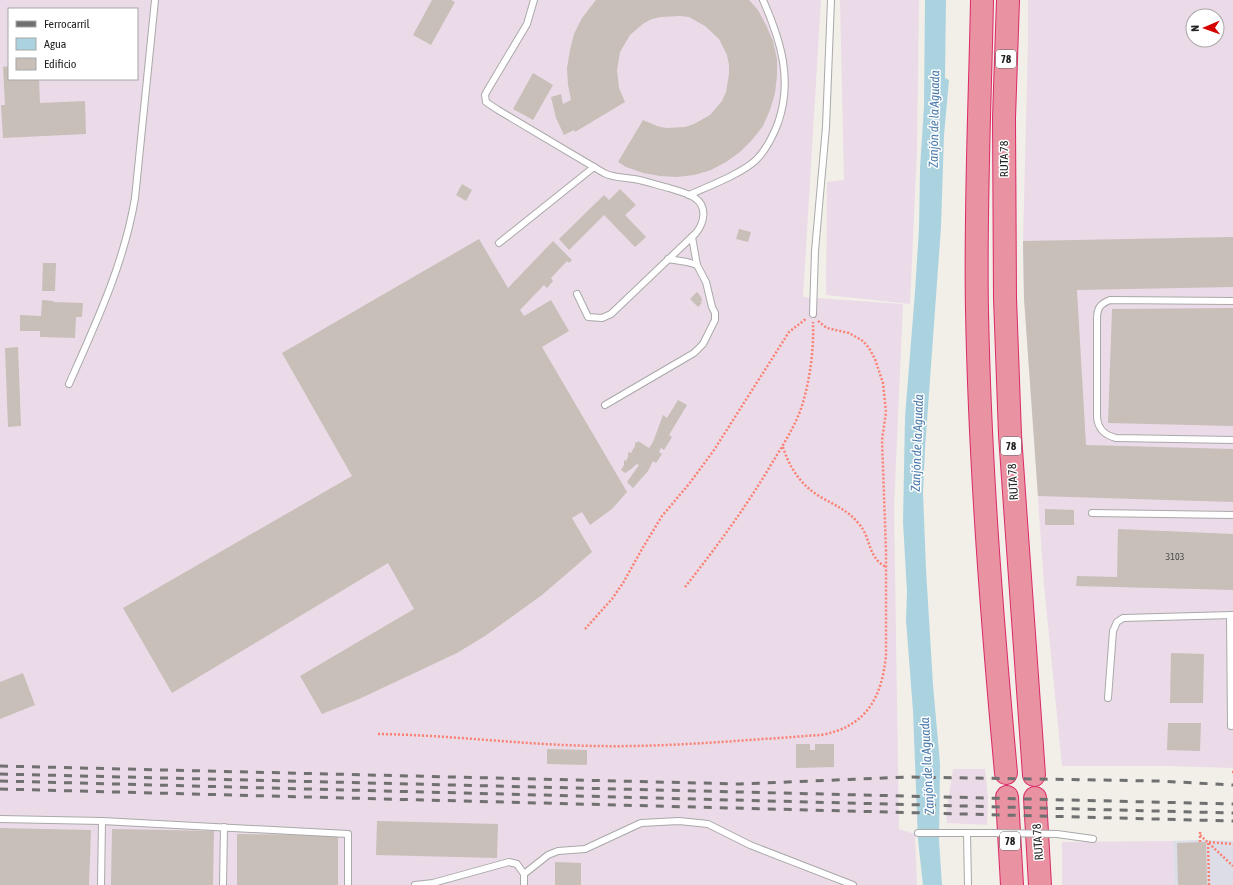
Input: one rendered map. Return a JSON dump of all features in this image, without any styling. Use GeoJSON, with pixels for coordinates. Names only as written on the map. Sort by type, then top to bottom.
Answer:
{"type":"FeatureCollection","features":[{"type":"Feature","properties":{"kind":"highway","name":"78"},"geometry":{"type":"LineString","coordinates":[[982,0],[977,310],[980,412],[988,549],[1006,773]]}},
{"type":"Feature","properties":{"kind":"highway","name":"RUTA 78"},"geometry":{"type":"LineString","coordinates":[[1008,0],[1004,118],[1005,298],[1010,427],[1034,775]]}},
{"type":"Feature","properties":{"kind":"highway","name":"78"},"geometry":{"type":"LineString","coordinates":[[1007,797],[1012,885]]}},
{"type":"Feature","properties":{"kind":"highway","name":"RUTA 78"},"geometry":{"type":"LineString","coordinates":[[1035,798],[1040,885]]}},
{"type":"Feature","properties":{"kind":"lane"},"geometry":{"type":"LineString","coordinates":[[69,384],[113,281],[131,220],[135,198],[155,0]]}},
{"type":"Feature","properties":{"kind":"lane"},"geometry":{"type":"LineString","coordinates":[[534,0],[527,24],[487,91],[485,95],[486,102],[612,177],[644,181],[689,195],[696,199],[702,207],[704,216],[702,226],[692,237],[611,314],[592,318],[588,317],[577,294]]}},
{"type":"Feature","properties":{"kind":"lane"},"geometry":{"type":"LineString","coordinates":[[689,195],[741,170],[755,160],[770,140],[783,109],[786,80],[781,52],[776,33],[763,0]]}},
{"type":"Feature","properties":{"kind":"lane"},"geometry":{"type":"LineString","coordinates":[[813,314],[815,251],[826,127],[830,0]]}},
{"type":"Feature","properties":{"kind":"lane"},"geometry":{"type":"LineString","coordinates":[[499,243],[594,167]]}},
{"type":"Feature","properties":{"kind":"lane"},"geometry":{"type":"LineString","coordinates":[[605,405],[694,353],[703,344],[715,320],[715,313],[712,307],[706,282],[697,265],[692,237]]}},
{"type":"Feature","properties":{"kind":"lane"},"geometry":{"type":"LineString","coordinates":[[668,260],[683,261],[697,265]]}},
{"type":"Feature","properties":{"kind":"lane"},"geometry":{"type":"LineString","coordinates":[[1233,301],[1110,300],[1104,302],[1097,311],[1097,417],[1098,425],[1104,433],[1108,436],[1116,438],[1233,440]]}},
{"type":"Feature","properties":{"kind":"lane"},"geometry":{"type":"LineString","coordinates":[[1092,513],[1233,515]]}},
{"type":"Feature","properties":{"kind":"lane"},"geometry":{"type":"LineString","coordinates":[[1108,698],[1113,631],[1117,622],[1123,618],[1232,615],[1231,726]]}},
{"type":"Feature","properties":{"kind":"lane"},"geometry":{"type":"LineString","coordinates":[[0,819],[102,821],[348,834],[348,885]]}},
{"type":"Feature","properties":{"kind":"lane"},"geometry":{"type":"LineString","coordinates":[[101,885],[102,821]]}},
{"type":"Feature","properties":{"kind":"lane"},"geometry":{"type":"LineString","coordinates":[[524,874],[548,855],[558,851],[585,849],[641,823],[679,821],[708,824],[750,845],[853,885]]}},
{"type":"Feature","properties":{"kind":"lane"},"geometry":{"type":"LineString","coordinates":[[223,885],[224,827]]}},
{"type":"Feature","properties":{"kind":"lane"},"geometry":{"type":"LineString","coordinates":[[918,833],[1057,834],[1093,839]]}},
{"type":"Feature","properties":{"kind":"lane"},"geometry":{"type":"LineString","coordinates":[[967,833],[968,885]]}},
{"type":"Feature","properties":{"kind":"lane"},"geometry":{"type":"LineString","coordinates":[[414,885],[433,884],[509,862],[517,864],[524,874],[524,885]]}},
{"type":"Feature","properties":{"kind":"path"},"geometry":{"type":"LineString","coordinates":[[685,587],[732,525],[783,447],[796,422],[806,391],[812,353],[813,314]]}},
{"type":"Feature","properties":{"kind":"path"},"geometry":{"type":"LineString","coordinates":[[378,734],[429,736],[531,744],[612,746],[674,745],[832,734],[851,725],[863,715],[873,703],[881,685],[885,670],[886,568],[882,440],[886,412],[885,397],[879,370],[872,353],[864,341],[849,333],[827,328],[821,324],[813,314]]}},
{"type":"Feature","properties":{"kind":"path"},"geometry":{"type":"LineString","coordinates":[[585,629],[612,599],[623,583],[655,527],[714,450],[734,421],[769,362],[789,332],[813,314]]}},
{"type":"Feature","properties":{"kind":"path"},"geometry":{"type":"LineString","coordinates":[[783,447],[790,465],[801,481],[817,495],[845,510],[853,517],[866,534],[875,559],[886,568]]}},
{"type":"Feature","properties":{"kind":"path"},"geometry":{"type":"LineString","coordinates":[[1200,842],[1200,834],[1233,866]]}},
{"type":"Feature","properties":{"kind":"path"},"geometry":{"type":"LineString","coordinates":[[1208,842],[1233,844]]}},
{"type":"Feature","properties":{"kind":"path"},"geometry":{"type":"LineString","coordinates":[[1208,842],[1209,885]]}},
{"type":"Feature","properties":{"kind":"shaded area"},"geometry":{"type":"Polygon","coordinates":[[[0,0],[821,0],[803,297],[903,304],[894,508],[899,829],[915,834],[917,885],[0,885],[0,0]]]}},
{"type":"Feature","properties":{"kind":"shaded area"},"geometry":{"type":"Polygon","coordinates":[[[840,0],[919,0],[917,151],[910,304],[826,295],[827,182],[844,180],[840,0]]]}},
{"type":"Feature","properties":{"kind":"shaded area"},"geometry":{"type":"Polygon","coordinates":[[[1028,0],[1233,0],[1233,768],[1168,766],[1062,766],[1044,585],[1024,298],[1023,241],[1028,0]]]}},
{"type":"Feature","properties":{"kind":"shaded area"},"geometry":{"type":"Polygon","coordinates":[[[953,769],[985,769],[988,798],[987,825],[947,823],[946,814],[953,769]]]}},
{"type":"Feature","properties":{"kind":"shaded area"},"geometry":{"type":"Polygon","coordinates":[[[1173,841],[1174,885],[1062,885],[1062,842],[1173,841]]]}},
{"type":"Feature","properties":{"kind":"shaded area"},"geometry":{"type":"Polygon","coordinates":[[[1173,841],[1233,841],[1233,885],[1174,885],[1173,841]]]}},
{"type":"Feature","properties":{"kind":"water","name":"Zanjón de la Aguada"},"geometry":{"type":"Polygon","coordinates":[[[925,0],[946,0],[945,78],[949,80],[944,135],[941,227],[923,493],[933,685],[940,764],[939,840],[942,885],[923,885],[918,840],[913,711],[906,620],[907,592],[903,522],[905,417],[919,228],[920,168],[924,106],[925,0]]]}},
{"type":"Feature","properties":{"kind":"building"},"geometry":{"type":"Polygon","coordinates":[[[432,0],[451,0],[455,2],[431,45],[413,35],[432,0]]]}},
{"type":"Feature","properties":{"kind":"building"},"geometry":{"type":"Polygon","coordinates":[[[596,0],[749,0],[758,10],[766,25],[773,41],[777,59],[775,93],[770,110],[763,126],[752,140],[740,152],[726,162],[711,170],[694,175],[677,177],[660,176],[643,173],[626,167],[618,162],[643,120],[666,128],[685,127],[694,124],[710,115],[722,101],[726,92],[729,65],[727,55],[719,39],[705,26],[689,17],[680,16],[652,19],[644,23],[630,35],[620,52],[617,70],[619,88],[625,102],[575,132],[574,130],[564,135],[556,118],[551,97],[561,94],[563,104],[571,100],[567,68],[574,34],[582,18],[596,0]]]}},
{"type":"Feature","properties":{"kind":"building"},"geometry":{"type":"Polygon","coordinates":[[[8,66],[8,80],[39,80],[40,103],[85,101],[86,134],[3,138],[1,105],[5,105],[3,67],[8,66]]]}},
{"type":"Feature","properties":{"kind":"building"},"geometry":{"type":"Polygon","coordinates":[[[533,73],[553,85],[533,120],[513,109],[533,73]]]}},
{"type":"Feature","properties":{"kind":"building"},"geometry":{"type":"Polygon","coordinates":[[[462,184],[472,190],[466,201],[456,195],[462,184]]]}},
{"type":"Feature","properties":{"kind":"building"},"geometry":{"type":"Polygon","coordinates":[[[620,189],[636,205],[625,215],[646,237],[635,247],[604,215],[569,250],[559,239],[604,195],[609,200],[620,189]]]}},
{"type":"Feature","properties":{"kind":"building"},"geometry":{"type":"Polygon","coordinates":[[[739,229],[751,232],[748,242],[736,239],[739,229]]]}},
{"type":"Feature","properties":{"kind":"building"},"geometry":{"type":"Polygon","coordinates":[[[1233,237],[1233,287],[1077,290],[1086,445],[1233,449],[1233,502],[1038,496],[1024,298],[1023,241],[1233,237]]]}},
{"type":"Feature","properties":{"kind":"building"},"geometry":{"type":"Polygon","coordinates":[[[479,239],[508,288],[553,241],[572,260],[569,263],[567,261],[551,278],[553,281],[547,288],[544,285],[520,310],[524,316],[551,300],[569,331],[542,347],[627,492],[612,509],[590,525],[582,512],[572,518],[592,552],[542,595],[485,636],[457,653],[359,699],[322,714],[300,676],[414,609],[388,563],[172,693],[123,608],[352,476],[282,353],[479,239]]]}},
{"type":"Feature","properties":{"kind":"building"},"geometry":{"type":"Polygon","coordinates":[[[43,263],[56,263],[55,291],[42,291],[43,263]]]}},
{"type":"Feature","properties":{"kind":"building"},"geometry":{"type":"Polygon","coordinates":[[[697,292],[702,301],[698,307],[690,299],[697,292]]]}},
{"type":"Feature","properties":{"kind":"building"},"geometry":{"type":"Polygon","coordinates":[[[42,300],[83,303],[82,317],[76,317],[75,338],[40,337],[40,331],[20,331],[20,315],[41,316],[42,300]]]}},
{"type":"Feature","properties":{"kind":"building"},"geometry":{"type":"Polygon","coordinates":[[[1233,308],[1233,426],[1108,423],[1112,309],[1233,308]]]}},
{"type":"Feature","properties":{"kind":"building"},"geometry":{"type":"Polygon","coordinates":[[[18,347],[21,426],[8,427],[5,348],[18,347]]]}},
{"type":"Feature","properties":{"kind":"building"},"geometry":{"type":"Polygon","coordinates":[[[678,400],[687,405],[669,435],[672,437],[664,450],[661,448],[659,452],[662,454],[656,463],[653,461],[648,471],[633,488],[627,482],[639,465],[637,464],[625,473],[621,470],[624,465],[624,460],[626,461],[628,457],[628,452],[631,453],[635,446],[635,442],[637,443],[638,441],[649,448],[653,442],[663,415],[667,418],[678,400]]]}},
{"type":"Feature","properties":{"kind":"building"},"geometry":{"type":"Polygon","coordinates":[[[1045,509],[1074,510],[1074,525],[1045,525],[1045,509]]]}},
{"type":"Feature","properties":{"kind":"building"},"geometry":{"type":"Polygon","coordinates":[[[1118,529],[1233,534],[1233,590],[1076,586],[1077,576],[1117,577],[1118,529]]]}},
{"type":"Feature","properties":{"kind":"building"},"geometry":{"type":"Polygon","coordinates":[[[1171,653],[1204,654],[1203,703],[1170,703],[1171,653]]]}},
{"type":"Feature","properties":{"kind":"building"},"geometry":{"type":"Polygon","coordinates":[[[23,673],[35,705],[0,719],[0,682],[23,673]]]}},
{"type":"Feature","properties":{"kind":"building"},"geometry":{"type":"Polygon","coordinates":[[[1168,723],[1201,723],[1200,751],[1167,750],[1168,723]]]}},
{"type":"Feature","properties":{"kind":"building"},"geometry":{"type":"Polygon","coordinates":[[[796,744],[810,744],[810,750],[815,750],[815,744],[834,744],[834,767],[796,768],[796,744]]]}},
{"type":"Feature","properties":{"kind":"building"},"geometry":{"type":"Polygon","coordinates":[[[547,749],[587,750],[587,765],[547,764],[547,749]]]}},
{"type":"Feature","properties":{"kind":"building"},"geometry":{"type":"Polygon","coordinates":[[[377,821],[498,824],[497,858],[376,855],[377,821]]]}},
{"type":"Feature","properties":{"kind":"building"},"geometry":{"type":"Polygon","coordinates":[[[0,828],[91,830],[89,885],[0,885],[0,828]]]}},
{"type":"Feature","properties":{"kind":"building"},"geometry":{"type":"Polygon","coordinates":[[[112,829],[214,831],[213,885],[111,885],[112,829]]]}},
{"type":"Feature","properties":{"kind":"building"},"geometry":{"type":"Polygon","coordinates":[[[237,834],[338,835],[338,885],[237,885],[237,834]]]}},
{"type":"Feature","properties":{"kind":"building"},"geometry":{"type":"Polygon","coordinates":[[[1206,842],[1207,885],[1178,885],[1177,843],[1206,842]]]}},
{"type":"Feature","properties":{"kind":"building"},"geometry":{"type":"Polygon","coordinates":[[[555,862],[581,863],[581,885],[555,885],[555,862]]]}},
{"type":"Feature","properties":{"kind":"railway"},"geometry":{"type":"LineString","coordinates":[[0,766],[740,784],[907,777],[1159,781],[1233,785]]}},
{"type":"Feature","properties":{"kind":"railway"},"geometry":{"type":"LineString","coordinates":[[0,774],[1233,804]]}},
{"type":"Feature","properties":{"kind":"railway"},"geometry":{"type":"LineString","coordinates":[[0,781],[1233,813]]}},
{"type":"Feature","properties":{"kind":"railway"},"geometry":{"type":"LineString","coordinates":[[0,789],[1233,821]]}}]}
